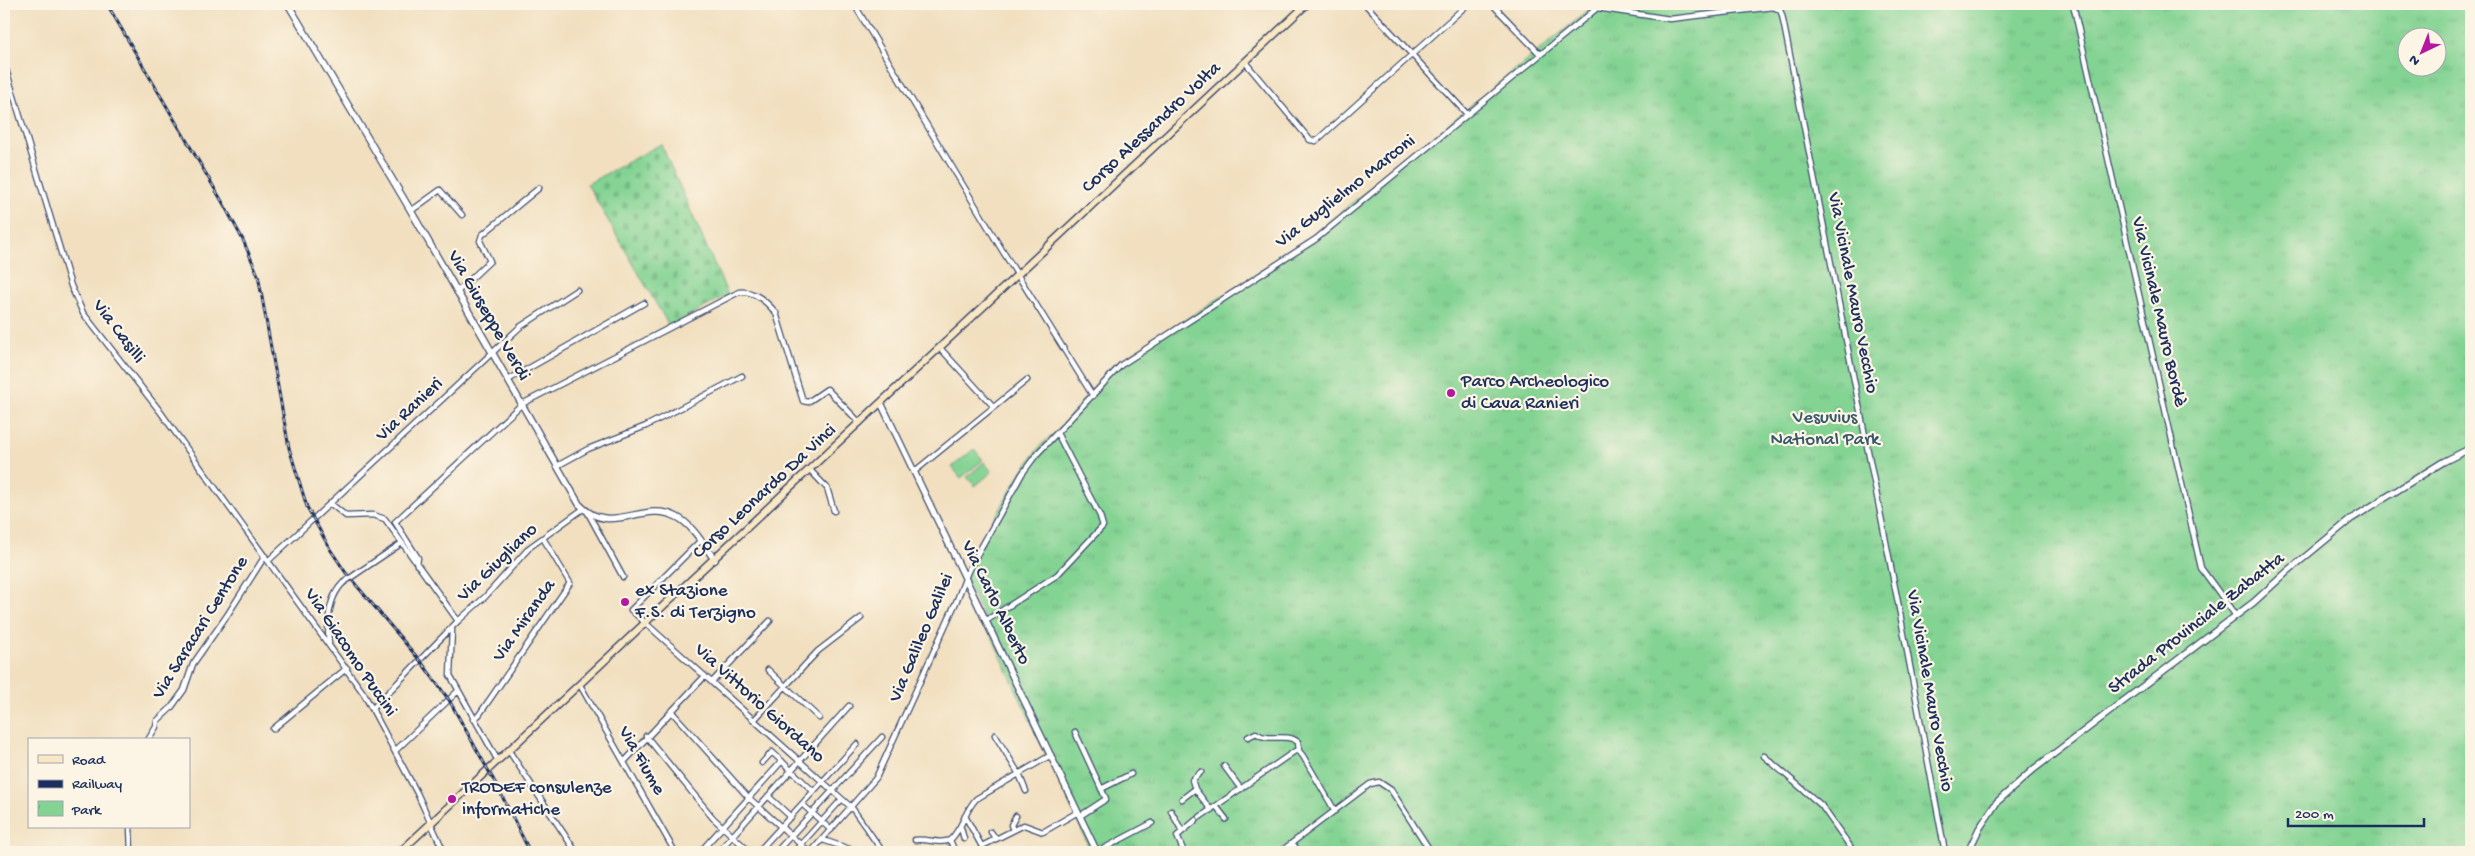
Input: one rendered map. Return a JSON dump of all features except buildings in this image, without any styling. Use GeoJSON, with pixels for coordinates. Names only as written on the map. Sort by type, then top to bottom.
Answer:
{"type":"FeatureCollection","features":[{"type":"Feature","properties":{"kind":"main road","name":"Corso Alessandro Volta"},"geometry":{"type":"LineString","coordinates":[[1018,275],[1307,4]]}},
{"type":"Feature","properties":{"kind":"main road","name":"Corso Leonardo Da Vinci"},"geometry":{"type":"LineString","coordinates":[[400,852],[715,560],[1018,275]]}},
{"type":"Feature","properties":{"kind":"street","name":"Via Giuseppe Verdi"},"geometry":{"type":"LineString","coordinates":[[288,4],[411,212],[557,466],[586,511]]}},
{"type":"Feature","properties":{"kind":"street"},"geometry":{"type":"LineString","coordinates":[[854,4],[1093,396]]}},
{"type":"Feature","properties":{"kind":"street"},"geometry":{"type":"LineString","coordinates":[[1365,4],[1467,114]]}},
{"type":"Feature","properties":{"kind":"street"},"geometry":{"type":"LineString","coordinates":[[1245,62],[1310,140],[1316,141],[1468,4]]}},
{"type":"Feature","properties":{"kind":"street"},"geometry":{"type":"LineString","coordinates":[[1492,4],[1540,54]]}},
{"type":"Feature","properties":{"kind":"street","name":"Via Guglielmo Marconi"},"geometry":{"type":"LineString","coordinates":[[1057,433],[1121,365],[1316,240],[1602,4]]}},
{"type":"Feature","properties":{"kind":"street","name":"Via Vicinale Mauro Bordè"},"geometry":{"type":"LineString","coordinates":[[2073,4],[2201,568],[2236,616]]}},
{"type":"Feature","properties":{"kind":"street","name":"Via Vicinale Mauro Vecchio"},"geometry":{"type":"LineString","coordinates":[[1597,8],[1670,19],[1773,7],[1780,10],[1896,589],[1945,852]]}},
{"type":"Feature","properties":{"kind":"street","name":"Via Casilli"},"geometry":{"type":"LineString","coordinates":[[4,63],[71,286],[84,313],[158,410],[266,558]]}},
{"type":"Feature","properties":{"kind":"street"},"geometry":{"type":"LineString","coordinates":[[457,292],[490,261],[480,241],[482,235],[539,188]]}},
{"type":"Feature","properties":{"kind":"street"},"geometry":{"type":"LineString","coordinates":[[411,212],[440,190],[462,215]]}},
{"type":"Feature","properties":{"kind":"street","name":"Via Ranieri"},"geometry":{"type":"LineString","coordinates":[[266,558],[331,504],[528,321],[577,290]]}},
{"type":"Feature","properties":{"kind":"street"},"geometry":{"type":"LineString","coordinates":[[417,565],[418,558],[395,522],[522,404],[731,295],[744,291],[769,304],[776,313],[801,399],[808,402],[827,389],[860,423]]}},
{"type":"Feature","properties":{"kind":"street"},"geometry":{"type":"LineString","coordinates":[[508,380],[644,303]]}},
{"type":"Feature","properties":{"kind":"street"},"geometry":{"type":"LineString","coordinates":[[940,348],[994,406]]}},
{"type":"Feature","properties":{"kind":"street"},"geometry":{"type":"LineString","coordinates":[[557,466],[588,450],[646,426],[742,376]]}},
{"type":"Feature","properties":{"kind":"street"},"geometry":{"type":"LineString","coordinates":[[915,471],[1027,380]]}},
{"type":"Feature","properties":{"kind":"street","name":"Via Carlo Alberto"},"geometry":{"type":"LineString","coordinates":[[881,403],[1097,852],[1152,823]]}},
{"type":"Feature","properties":{"kind":"street"},"geometry":{"type":"LineString","coordinates":[[986,620],[1057,575],[1103,526],[1100,516],[1057,433]]}},
{"type":"Feature","properties":{"kind":"street","name":"Via Galileo Galilei"},"geometry":{"type":"LineString","coordinates":[[810,852],[870,787],[884,762],[966,577],[1022,474],[1036,455],[1057,433]]}},
{"type":"Feature","properties":{"kind":"street","name":"Strada Provinciale Zabatta"},"geometry":{"type":"LineString","coordinates":[[1968,852],[1985,818],[2011,788],[2067,743],[2236,616],[2351,519],[2443,462],[2471,448]]}},
{"type":"Feature","properties":{"kind":"street"},"geometry":{"type":"LineString","coordinates":[[810,470],[827,488],[834,511]]}},
{"type":"Feature","properties":{"kind":"street"},"geometry":{"type":"LineString","coordinates":[[331,504],[346,516],[373,515],[385,519],[458,621]]}},
{"type":"Feature","properties":{"kind":"street"},"geometry":{"type":"LineString","coordinates":[[586,511],[605,520],[659,512],[669,514],[682,520],[715,560]]}},
{"type":"Feature","properties":{"kind":"street"},"geometry":{"type":"LineString","coordinates":[[586,511],[623,577]]}},
{"type":"Feature","properties":{"kind":"street","name":"Via Giugliano"},"geometry":{"type":"LineString","coordinates":[[373,708],[458,621],[485,597],[530,547],[586,511]]}},
{"type":"Feature","properties":{"kind":"street","name":"Via Miranda"},"geometry":{"type":"LineString","coordinates":[[473,719],[478,715],[570,583],[543,538]]}},
{"type":"Feature","properties":{"kind":"street","name":"Via Vittorio Giordano"},"geometry":{"type":"LineString","coordinates":[[700,541],[631,610],[852,808],[883,852]]}},
{"type":"Feature","properties":{"kind":"street"},"geometry":{"type":"LineString","coordinates":[[329,644],[331,603],[334,594],[343,583],[402,543]]}},
{"type":"Feature","properties":{"kind":"street","name":"Via Giacomo Puccini"},"geometry":{"type":"LineString","coordinates":[[266,558],[347,668],[373,708],[417,793],[444,852]]}},
{"type":"Feature","properties":{"kind":"street","name":"Via Saracari Centone"},"geometry":{"type":"LineString","coordinates":[[149,738],[156,728],[156,721],[171,708],[184,690],[193,664],[266,558]]}},
{"type":"Feature","properties":{"kind":"street"},"geometry":{"type":"LineString","coordinates":[[754,719],[818,651],[861,618]]}},
{"type":"Feature","properties":{"kind":"street"},"geometry":{"type":"LineString","coordinates":[[712,682],[770,621]]}},
{"type":"Feature","properties":{"kind":"street"},"geometry":{"type":"LineString","coordinates":[[452,629],[450,670],[458,691],[498,761]]}},
{"type":"Feature","properties":{"kind":"street"},"geometry":{"type":"LineString","coordinates":[[273,729],[347,668]]}},
{"type":"Feature","properties":{"kind":"street"},"geometry":{"type":"LineString","coordinates":[[768,670],[819,718]]}},
{"type":"Feature","properties":{"kind":"street"},"geometry":{"type":"LineString","coordinates":[[624,762],[646,736],[705,676]]}},
{"type":"Feature","properties":{"kind":"street","name":"Via Fiume"},"geometry":{"type":"LineString","coordinates":[[580,685],[675,852]]}},
{"type":"Feature","properties":{"kind":"street"},"geometry":{"type":"LineString","coordinates":[[395,751],[458,691]]}},
{"type":"Feature","properties":{"kind":"street"},"geometry":{"type":"LineString","coordinates":[[718,852],[849,706]]}},
{"type":"Feature","properties":{"kind":"street"},"geometry":{"type":"LineString","coordinates":[[671,711],[749,798],[810,852]]}},
{"type":"Feature","properties":{"kind":"street"},"geometry":{"type":"LineString","coordinates":[[982,846],[1027,825],[1043,832],[1106,799],[1075,732]]}},
{"type":"Feature","properties":{"kind":"street"},"geometry":{"type":"LineString","coordinates":[[1248,737],[1256,733],[1274,739],[1289,738],[1298,742],[1299,751],[1335,811]]}},
{"type":"Feature","properties":{"kind":"street"},"geometry":{"type":"LineString","coordinates":[[995,734],[1019,774],[1026,792]]}},
{"type":"Feature","properties":{"kind":"street"},"geometry":{"type":"LineString","coordinates":[[646,736],[723,828],[750,852]]}},
{"type":"Feature","properties":{"kind":"street"},"geometry":{"type":"LineString","coordinates":[[776,852],[882,737]]}},
{"type":"Feature","properties":{"kind":"street"},"geometry":{"type":"LineString","coordinates":[[758,852],[857,744]]}},
{"type":"Feature","properties":{"kind":"street"},"geometry":{"type":"LineString","coordinates":[[509,751],[576,852]]}},
{"type":"Feature","properties":{"kind":"street"},"geometry":{"type":"LineString","coordinates":[[1184,852],[1177,836],[1289,754],[1299,751]]}},
{"type":"Feature","properties":{"kind":"street","name":"Via Vittorio Giordano"},"geometry":{"type":"LineString","coordinates":[[762,763],[772,752],[813,791]]}},
{"type":"Feature","properties":{"kind":"street"},"geometry":{"type":"LineString","coordinates":[[915,840],[926,839],[940,844],[950,840],[961,828],[970,806],[976,799],[1052,755]]}},
{"type":"Feature","properties":{"kind":"street"},"geometry":{"type":"LineString","coordinates":[[1764,756],[1821,805],[1854,852]]}},
{"type":"Feature","properties":{"kind":"street"},"geometry":{"type":"LineString","coordinates":[[700,852],[782,761]]}},
{"type":"Feature","properties":{"kind":"street"},"geometry":{"type":"LineString","coordinates":[[1224,766],[1240,789]]}},
{"type":"Feature","properties":{"kind":"street"},"geometry":{"type":"LineString","coordinates":[[1201,772],[1192,780],[1195,789],[1211,810]]}},
{"type":"Feature","properties":{"kind":"street"},"geometry":{"type":"LineString","coordinates":[[1101,789],[1131,774]]}},
{"type":"Feature","properties":{"kind":"street"},"geometry":{"type":"LineString","coordinates":[[1280,852],[1370,784],[1379,782],[1391,790],[1430,852]]}},
{"type":"Feature","properties":{"kind":"street"},"geometry":{"type":"LineString","coordinates":[[1182,799],[1195,789]]}},
{"type":"Feature","properties":{"kind":"street"},"geometry":{"type":"LineString","coordinates":[[768,796],[791,816]]}},
{"type":"Feature","properties":{"kind":"street"},"geometry":{"type":"LineString","coordinates":[[794,852],[842,799]]}},
{"type":"Feature","properties":{"kind":"street"},"geometry":{"type":"LineString","coordinates":[[802,804],[831,830]]}},
{"type":"Feature","properties":{"kind":"street"},"geometry":{"type":"LineString","coordinates":[[1216,806],[1226,819]]}},
{"type":"Feature","properties":{"kind":"street"},"geometry":{"type":"LineString","coordinates":[[1171,811],[1182,832]]}},
{"type":"Feature","properties":{"kind":"street"},"geometry":{"type":"LineString","coordinates":[[966,816],[986,852]]}},
{"type":"Feature","properties":{"kind":"street"},"geometry":{"type":"LineString","coordinates":[[1013,830],[1011,825],[1016,816]]}},
{"type":"Feature","properties":{"kind":"street"},"geometry":{"type":"LineString","coordinates":[[130,828],[131,852]]}},
{"type":"Feature","properties":{"kind":"street"},"geometry":{"type":"LineString","coordinates":[[961,828],[964,839]]}},
{"type":"Feature","properties":{"kind":"street"},"geometry":{"type":"LineString","coordinates":[[991,832],[996,839]]}},
{"type":"Feature","properties":{"kind":"street"},"geometry":{"type":"LineString","coordinates":[[823,840],[858,852]]}},
{"type":"Feature","properties":{"kind":"street"},"geometry":{"type":"LineString","coordinates":[[950,840],[957,852]]}},
{"type":"Feature","properties":{"kind":"street"},"geometry":{"type":"LineString","coordinates":[[1292,843],[1299,852]]}},
{"type":"Feature","properties":{"kind":"street"},"geometry":{"type":"LineString","coordinates":[[1004,852],[1009,852]]}},
{"type":"Feature","properties":{"kind":"green space","name":"Vesuvius National Park"},"geometry":{"type":"Polygon","coordinates":[[[1596,4],[2471,4],[2471,852],[1091,852],[1050,757],[1046,755],[965,578],[968,565],[1020,474],[1040,446],[1057,431],[1112,366],[1253,277],[1315,233],[1596,4]]]}},
{"type":"Feature","properties":{"kind":"green space"},"geometry":{"type":"Polygon","coordinates":[[[661,144],[728,295],[669,326],[587,184],[661,144]]]}},
{"type":"Feature","properties":{"kind":"green space"},"geometry":{"type":"Polygon","coordinates":[[[974,449],[983,460],[961,478],[952,467],[974,449]]]}},
{"type":"Feature","properties":{"kind":"green space"},"geometry":{"type":"Polygon","coordinates":[[[984,462],[992,472],[975,486],[967,477],[984,462]]]}},
{"type":"Feature","properties":{"kind":"railway"},"geometry":{"type":"LineString","coordinates":[[107,4],[223,203],[243,240],[258,275],[289,448],[307,507],[330,549],[346,573],[422,663],[449,700],[497,786],[530,852]]}},
{"type":"Feature","properties":{"kind":"place","name":"Parco Archeologico di Cava Ranieri"},"geometry":{"type":"Point","coordinates":[1451,393]}},
{"type":"Feature","properties":{"kind":"place","name":"ex Stazione F.S. di Terzigno"},"geometry":{"type":"Point","coordinates":[625,602]}},
{"type":"Feature","properties":{"kind":"place","name":"TRODEF consulenze informatiche"},"geometry":{"type":"Point","coordinates":[452,799]}}]}
